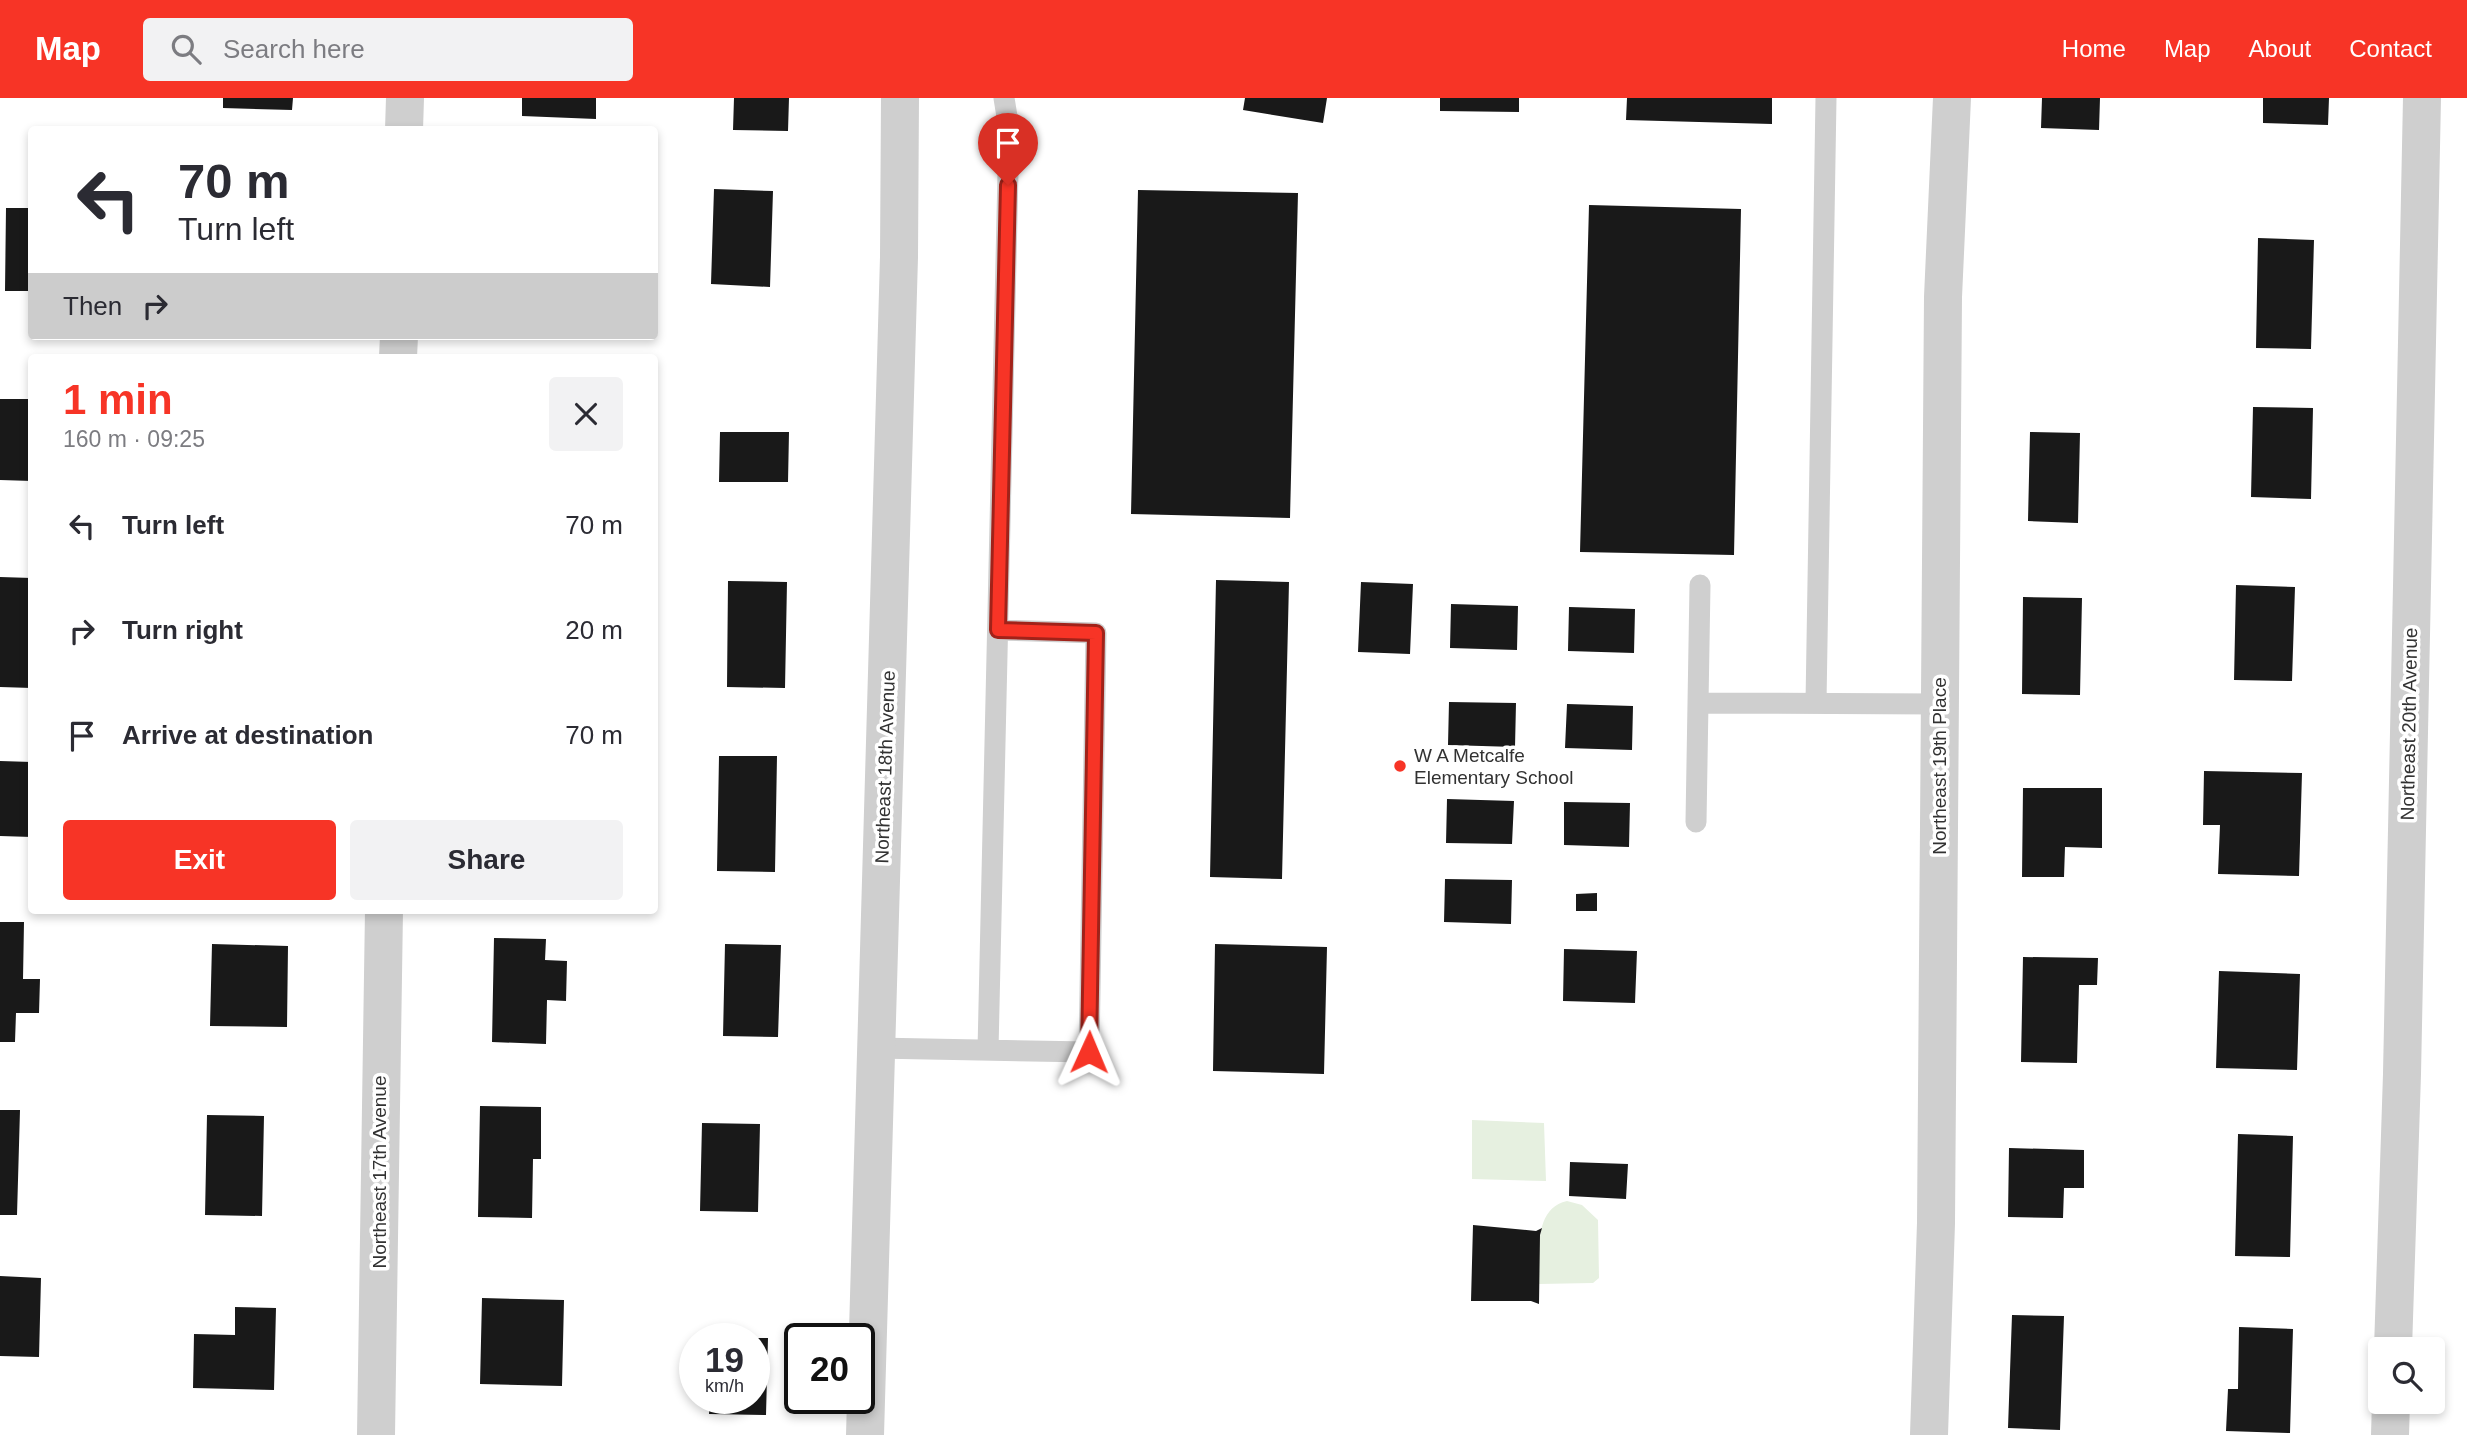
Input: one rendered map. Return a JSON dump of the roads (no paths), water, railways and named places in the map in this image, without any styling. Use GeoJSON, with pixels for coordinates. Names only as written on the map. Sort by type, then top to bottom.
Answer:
{"type":"FeatureCollection","features":[{"type":"Feature","properties":{"kind":"street"},"geometry":{"type":"LineString","coordinates":[[404,126],[405,98]]}},
{"type":"Feature","properties":{"kind":"street","name":"Northeast 18th Avenue"},"geometry":{"type":"LineString","coordinates":[[865,1435],[899,257],[900,98]]}},
{"type":"Feature","properties":{"kind":"street","name":"Northeast 19th Place"},"geometry":{"type":"LineString","coordinates":[[1929,1435],[1936,1223],[1943,297],[1952,98]]}},
{"type":"Feature","properties":{"kind":"street","name":"Northeast 20th Avenue"},"geometry":{"type":"LineString","coordinates":[[2393,1337],[2403,1060],[2422,98]]}},
{"type":"Feature","properties":{"kind":"street","name":"Northeast 17th Avenue"},"geometry":{"type":"LineString","coordinates":[[376,1435],[384,914]]}},
{"type":"Feature","properties":{"kind":"street"},"geometry":{"type":"LineString","coordinates":[[2390,1435],[2391,1414]]}},
{"type":"Feature","properties":{"kind":"lane"},"geometry":{"type":"LineString","coordinates":[[988,1050],[1009,129],[1004,98]]}},
{"type":"Feature","properties":{"kind":"lane"},"geometry":{"type":"LineString","coordinates":[[1816,704],[1826,98]]}},
{"type":"Feature","properties":{"kind":"lane"},"geometry":{"type":"LineString","coordinates":[[1696,822],[1700,585]]}},
{"type":"Feature","properties":{"kind":"lane"},"geometry":{"type":"LineString","coordinates":[[876,1048],[1089,1052],[1096,633],[998,630]]}},
{"type":"Feature","properties":{"kind":"lane"},"geometry":{"type":"LineString","coordinates":[[1698,703],[1940,705]]}},
{"type":"Feature","properties":{"kind":"place","name":"W A Metcalfe Elementary School"},"geometry":{"type":"Point","coordinates":[1400,766]}}]}
